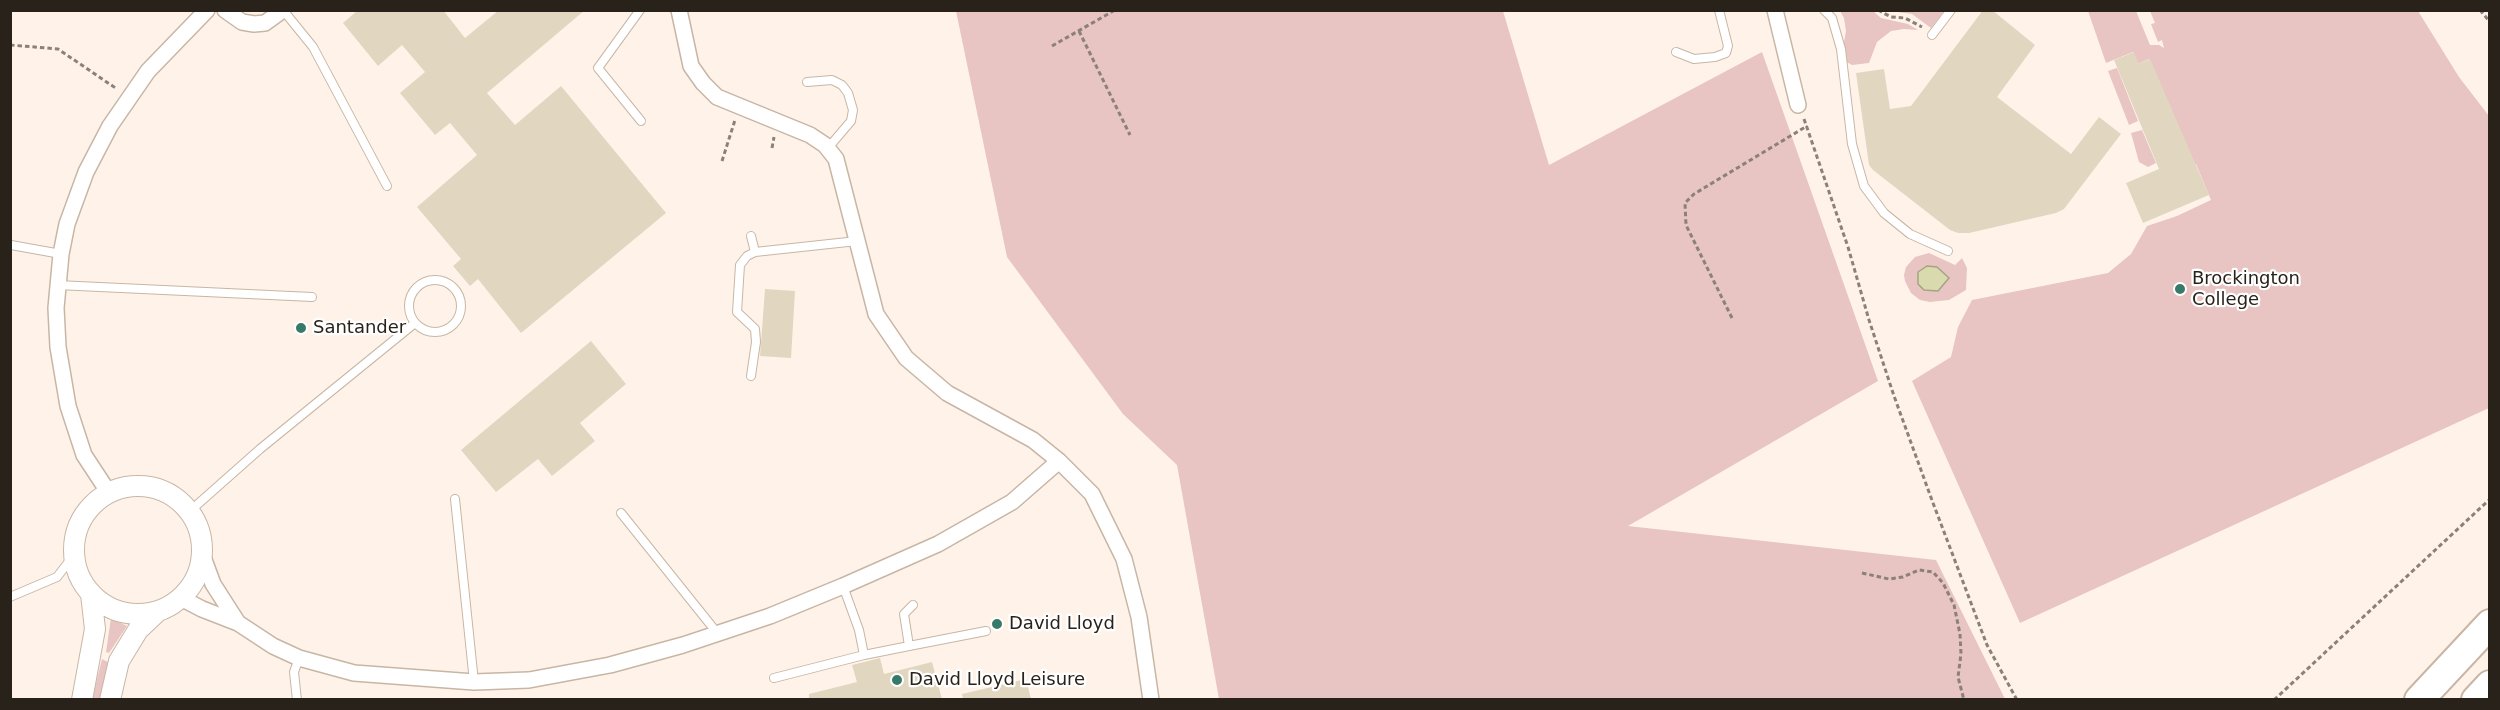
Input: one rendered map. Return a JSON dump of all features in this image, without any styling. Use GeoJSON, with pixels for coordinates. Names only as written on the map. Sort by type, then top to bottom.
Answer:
{"type":"FeatureCollection","features":[{"type":"Feature","properties":{"kind":"highway"},"geometry":{"type":"LineString","coordinates":[[2419,699],[2490,624]]}},
{"type":"Feature","properties":{"kind":"highway"},"geometry":{"type":"LineString","coordinates":[[2476,699],[2490,685]]}},
{"type":"Feature","properties":{"kind":"street"},"geometry":{"type":"LineString","coordinates":[[109,493],[84,455],[68,406],[58,347],[57,285],[60,254],[67,224],[86,172],[110,126],[148,71],[207,10]]}},
{"type":"Feature","properties":{"kind":"street"},"geometry":{"type":"LineString","coordinates":[[225,10],[243,22],[254,24],[265,23],[283,10]]}},
{"type":"Feature","properties":{"kind":"street"},"geometry":{"type":"LineString","coordinates":[[679,10],[691,66],[717,97],[810,135],[828,148],[836,159],[876,314],[906,358],[947,393],[1033,440],[1059,461],[1092,494],[1124,559],[1139,617],[1151,699]]}},
{"type":"Feature","properties":{"kind":"street"},"geometry":{"type":"LineString","coordinates":[[1774,10],[1798,105]]}},
{"type":"Feature","properties":{"kind":"street"},"geometry":{"type":"LineString","coordinates":[[182,598],[202,609],[238,623],[273,646],[299,658],[354,673],[474,682],[529,680],[610,665],[718,634],[843,586],[938,544],[1012,502],[1059,461]]}},
{"type":"Feature","properties":{"kind":"street"},"geometry":{"type":"LineString","coordinates":[[157,612],[140,615],[122,613],[105,606],[91,594],[79,576],[74,555],[75,536],[82,519],[93,504],[109,493],[130,486],[153,487],[173,496],[190,511],[198,525],[203,557],[213,585],[238,623]]}},
{"type":"Feature","properties":{"kind":"street"},"geometry":{"type":"LineString","coordinates":[[110,699],[119,661],[138,630],[157,612],[182,598],[192,586],[203,557]]}},
{"type":"Feature","properties":{"kind":"street"},"geometry":{"type":"LineString","coordinates":[[82,699],[95,629],[91,594]]}},
{"type":"Feature","properties":{"kind":"lane"},"geometry":{"type":"LineString","coordinates":[[283,10],[313,47],[387,186]]}},
{"type":"Feature","properties":{"kind":"lane"},"geometry":{"type":"LineString","coordinates":[[640,10],[598,68],[641,121]]}},
{"type":"Feature","properties":{"kind":"lane"},"geometry":{"type":"LineString","coordinates":[[1676,52],[1694,59],[1715,57],[1726,53],[1728,46],[1719,10]]}},
{"type":"Feature","properties":{"kind":"lane"},"geometry":{"type":"LineString","coordinates":[[1824,10],[1832,18],[1841,49],[1852,144],[1864,186],[1884,213],[1910,234],[1948,251]]}},
{"type":"Feature","properties":{"kind":"lane"},"geometry":{"type":"LineString","coordinates":[[1932,35],[1951,10]]}},
{"type":"Feature","properties":{"kind":"lane"},"geometry":{"type":"LineString","coordinates":[[807,82],[832,80],[842,85],[848,93],[853,110],[851,121],[828,148]]}},
{"type":"Feature","properties":{"kind":"lane"},"geometry":{"type":"LineString","coordinates":[[751,236],[755,252]]}},
{"type":"Feature","properties":{"kind":"lane"},"geometry":{"type":"LineString","coordinates":[[751,376],[756,342],[755,329],[737,312],[740,265],[747,256],[755,252],[857,241]]}},
{"type":"Feature","properties":{"kind":"lane"},"geometry":{"type":"LineString","coordinates":[[11,245],[60,254]]}},
{"type":"Feature","properties":{"kind":"lane"},"geometry":{"type":"LineString","coordinates":[[441,280],[455,289],[461,306],[455,322],[440,332],[422,329],[415,323],[409,308],[412,292],[418,286],[425,281],[441,280]]}},
{"type":"Feature","properties":{"kind":"lane"},"geometry":{"type":"LineString","coordinates":[[57,285],[312,297]]}},
{"type":"Feature","properties":{"kind":"lane"},"geometry":{"type":"LineString","coordinates":[[190,511],[260,449],[415,323]]}},
{"type":"Feature","properties":{"kind":"lane"},"geometry":{"type":"LineString","coordinates":[[455,500],[474,682]]}},
{"type":"Feature","properties":{"kind":"lane"},"geometry":{"type":"LineString","coordinates":[[621,513],[718,634]]}},
{"type":"Feature","properties":{"kind":"lane"},"geometry":{"type":"LineString","coordinates":[[10,597],[57,577],[74,555]]}},
{"type":"Feature","properties":{"kind":"lane"},"geometry":{"type":"LineString","coordinates":[[843,586],[859,630],[864,656]]}},
{"type":"Feature","properties":{"kind":"lane"},"geometry":{"type":"LineString","coordinates":[[909,646],[904,615],[905,610],[913,605]]}},
{"type":"Feature","properties":{"kind":"lane"},"geometry":{"type":"LineString","coordinates":[[774,678],[909,646],[986,631]]}},
{"type":"Feature","properties":{"kind":"lane"},"geometry":{"type":"LineString","coordinates":[[297,699],[294,672],[299,658]]}},
{"type":"Feature","properties":{"kind":"path"},"geometry":{"type":"LineString","coordinates":[[1052,46],[1115,10]]}},
{"type":"Feature","properties":{"kind":"path"},"geometry":{"type":"LineString","coordinates":[[1878,10],[1891,17],[1905,18],[1932,35]]}},
{"type":"Feature","properties":{"kind":"path"},"geometry":{"type":"LineString","coordinates":[[2480,10],[2490,22]]}},
{"type":"Feature","properties":{"kind":"path"},"geometry":{"type":"LineString","coordinates":[[1079,31],[1130,135]]}},
{"type":"Feature","properties":{"kind":"path"},"geometry":{"type":"LineString","coordinates":[[10,45],[58,49],[129,97]]}},
{"type":"Feature","properties":{"kind":"path"},"geometry":{"type":"LineString","coordinates":[[1798,105],[1848,247],[1886,374],[1933,503],[1987,645],[2017,699]]}},
{"type":"Feature","properties":{"kind":"path"},"geometry":{"type":"LineString","coordinates":[[722,161],[739,107]]}},
{"type":"Feature","properties":{"kind":"path"},"geometry":{"type":"LineString","coordinates":[[1732,318],[1686,225],[1685,203],[1694,194],[1807,126]]}},
{"type":"Feature","properties":{"kind":"path"},"geometry":{"type":"LineString","coordinates":[[2274,699],[2490,499]]}},
{"type":"Feature","properties":{"kind":"path"},"geometry":{"type":"LineString","coordinates":[[1862,573],[1889,579],[1903,577],[1919,570],[1933,572],[1942,583],[1954,605],[1960,634],[1961,654],[1958,677],[1964,699]]}},
{"type":"Feature","properties":{"kind":"shaded area"},"geometry":{"type":"Polygon","coordinates":[[[956,11],[1503,11],[1549,165],[1762,52],[1878,381],[1628,526],[1936,560],[2005,699],[1219,699],[1177,465],[1123,414],[1007,257],[956,11]]]}},
{"type":"Feature","properties":{"kind":"shaded area"},"geometry":{"type":"Polygon","coordinates":[[[1840,11],[1873,11],[1881,18],[1908,24],[1918,30],[1891,31],[1877,42],[1869,63],[1852,65],[1841,59],[1846,31],[1844,18],[1840,11]]]}},
{"type":"Feature","properties":{"kind":"shaded area"},"geometry":{"type":"Polygon","coordinates":[[[1890,11],[1944,11],[1931,28],[1912,14],[1890,11]]]}},
{"type":"Feature","properties":{"kind":"shaded area","name":"Brockington College"},"geometry":{"type":"Polygon","coordinates":[[[2088,11],[2136,11],[2150,45],[2159,45],[2164,48],[2162,40],[2158,42],[2151,24],[2155,23],[2150,11],[2418,11],[2459,77],[2489,116],[2489,408],[2020,623],[1912,381],[1951,357],[1958,327],[1972,300],[2108,273],[2131,254],[2147,226],[2177,216],[2211,200],[2196,164],[2182,169],[2149,59],[2138,64],[2133,52],[2106,63],[2088,11]]]}},
{"type":"Feature","properties":{"kind":"shaded area"},"geometry":{"type":"Polygon","coordinates":[[[2117,68],[2138,121],[2129,125],[2108,71],[2117,68]]]}},
{"type":"Feature","properties":{"kind":"shaded area"},"geometry":{"type":"Polygon","coordinates":[[[2142,130],[2156,163],[2148,167],[2139,162],[2131,133],[2142,130]]]}},
{"type":"Feature","properties":{"kind":"shaded area"},"geometry":{"type":"Polygon","coordinates":[[[1929,253],[1955,265],[1962,258],[1967,268],[1966,290],[1949,300],[1930,302],[1920,300],[1911,293],[1905,281],[1906,267],[1915,257],[1929,253]]]}},
{"type":"Feature","properties":{"kind":"shaded area"},"geometry":{"type":"Polygon","coordinates":[[[1927,266],[1937,267],[1949,278],[1938,291],[1924,290],[1918,284],[1918,272],[1927,266]]]}},
{"type":"Feature","properties":{"kind":"shaded area"},"geometry":{"type":"Polygon","coordinates":[[[111,618],[127,626],[109,653],[106,652],[111,618]]]}},
{"type":"Feature","properties":{"kind":"shaded area"},"geometry":{"type":"Polygon","coordinates":[[[102,659],[108,662],[100,699],[92,700],[102,659]]]}},
{"type":"Feature","properties":{"kind":"building"},"geometry":{"type":"Polygon","coordinates":[[[358,10],[443,10],[465,38],[499,10],[585,10],[487,93],[515,125],[561,86],[666,213],[521,333],[478,279],[470,286],[453,266],[461,259],[417,207],[477,155],[450,123],[435,135],[400,93],[425,72],[402,45],[378,66],[343,23],[358,10]]]}},
{"type":"Feature","properties":{"kind":"building"},"geometry":{"type":"Polygon","coordinates":[[[1983,10],[1992,10],[2035,45],[1997,97],[2071,154],[2099,117],[2121,134],[2064,209],[2056,213],[1969,233],[1958,233],[1950,230],[1869,165],[1856,73],[1884,69],[1890,109],[1911,106],[1983,10]]]}},
{"type":"Feature","properties":{"kind":"building"},"geometry":{"type":"Polygon","coordinates":[[[2134,52],[2138,64],[2150,59],[2209,195],[2143,223],[2126,183],[2159,169],[2114,60],[2134,52]]]}},
{"type":"Feature","properties":{"kind":"building"},"geometry":{"type":"Polygon","coordinates":[[[765,289],[795,291],[791,358],[760,356],[765,289]]]}},
{"type":"Feature","properties":{"kind":"building"},"geometry":{"type":"Polygon","coordinates":[[[591,341],[626,384],[580,423],[595,441],[552,476],[538,459],[496,492],[461,450],[591,341]]]}},
{"type":"Feature","properties":{"kind":"building","name":"David Lloyd Leisure"},"geometry":{"type":"Polygon","coordinates":[[[880,658],[884,674],[932,662],[942,699],[809,699],[809,694],[857,682],[852,665],[880,658]]]}},
{"type":"Feature","properties":{"kind":"building"},"geometry":{"type":"Polygon","coordinates":[[[1026,679],[1031,699],[963,699],[962,694],[1026,679]]]}},
{"type":"Feature","properties":{"kind":"place","name":"Brockington College"},"geometry":{"type":"Point","coordinates":[2180,289]}},
{"type":"Feature","properties":{"kind":"place","name":"Santander"},"geometry":{"type":"Point","coordinates":[301,328]}},
{"type":"Feature","properties":{"kind":"place","name":"David Lloyd"},"geometry":{"type":"Point","coordinates":[997,624]}},
{"type":"Feature","properties":{"kind":"place","name":"David Lloyd Leisure"},"geometry":{"type":"Point","coordinates":[897,680]}}]}
